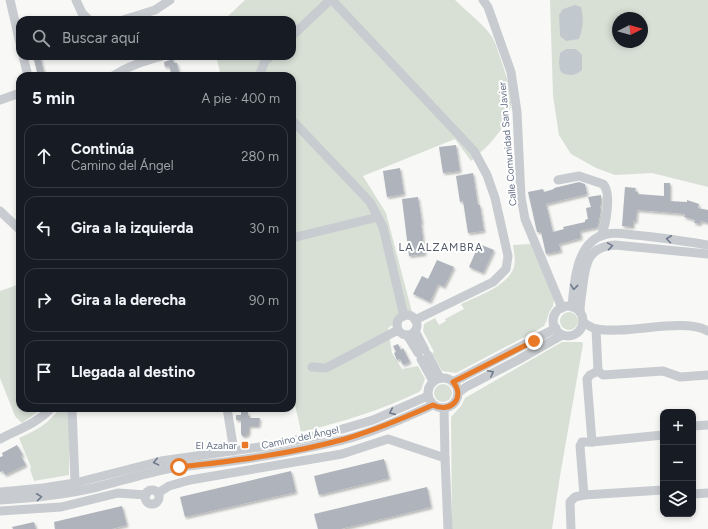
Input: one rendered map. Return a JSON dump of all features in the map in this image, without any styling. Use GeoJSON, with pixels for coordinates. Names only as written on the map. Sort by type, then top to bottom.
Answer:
{"type":"FeatureCollection","features":[{"type":"Feature","properties":{"kind":"street"},"geometry":{"type":"LineString","coordinates":[[10,0],[16,26]]}},
{"type":"Feature","properties":{"kind":"street"},"geometry":{"type":"LineString","coordinates":[[76,0],[85,16]]}},
{"type":"Feature","properties":{"kind":"street"},"geometry":{"type":"LineString","coordinates":[[136,16],[155,10],[170,0]]}},
{"type":"Feature","properties":{"kind":"street"},"geometry":{"type":"LineString","coordinates":[[296,32],[331,0],[474,151],[487,175],[508,256],[506,269],[493,282],[415,320]]}},
{"type":"Feature","properties":{"kind":"street","name":"Calle Comunidad San Javier"},"geometry":{"type":"LineString","coordinates":[[483,0],[488,7],[511,72],[517,112],[521,197],[525,219],[562,308]]}},
{"type":"Feature","properties":{"kind":"street"},"geometry":{"type":"LineString","coordinates":[[24,60],[27,72]]}},
{"type":"Feature","properties":{"kind":"street"},"geometry":{"type":"LineString","coordinates":[[120,72],[150,60]]}},
{"type":"Feature","properties":{"kind":"street"},"geometry":{"type":"LineString","coordinates":[[261,72],[266,60]]}},
{"type":"Feature","properties":{"kind":"street"},"geometry":{"type":"LineString","coordinates":[[0,100],[16,94]]}},
{"type":"Feature","properties":{"kind":"street"},"geometry":{"type":"LineString","coordinates":[[296,124],[370,202],[383,227],[404,316]]}},
{"type":"Feature","properties":{"kind":"street"},"geometry":{"type":"LineString","coordinates":[[558,180],[580,176],[605,186],[608,192],[606,220],[605,228],[601,236]]}},
{"type":"Feature","properties":{"kind":"street"},"geometry":{"type":"LineString","coordinates":[[0,211],[16,226]]}},
{"type":"Feature","properties":{"kind":"street"},"geometry":{"type":"LineString","coordinates":[[296,237],[378,217]]}},
{"type":"Feature","properties":{"kind":"street"},"geometry":{"type":"LineString","coordinates":[[572,307],[576,270],[579,261],[589,245],[601,236],[613,233],[708,245]]}},
{"type":"Feature","properties":{"kind":"street"},"geometry":{"type":"LineString","coordinates":[[453,382],[559,332],[572,336],[580,331],[583,322],[580,312],[580,303],[587,263],[592,254],[601,248],[616,245],[708,254]]}},
{"type":"Feature","properties":{"kind":"street"},"geometry":{"type":"LineString","coordinates":[[559,332],[554,323],[554,317],[557,311],[562,308],[572,307],[580,312]]}},
{"type":"Feature","properties":{"kind":"street"},"geometry":{"type":"LineString","coordinates":[[404,316],[411,316],[415,320],[416,328],[411,333],[402,334],[398,330],[397,324],[404,316]]}},
{"type":"Feature","properties":{"kind":"street"},"geometry":{"type":"LineString","coordinates":[[583,322],[596,329],[611,330],[683,326],[703,328],[708,331]]}},
{"type":"Feature","properties":{"kind":"street"},"geometry":{"type":"LineString","coordinates":[[596,329],[598,371],[603,375],[663,371],[680,377],[708,375]]}},
{"type":"Feature","properties":{"kind":"street"},"geometry":{"type":"LineString","coordinates":[[312,367],[326,368],[398,330]]}},
{"type":"Feature","properties":{"kind":"street"},"geometry":{"type":"LineString","coordinates":[[458,393],[453,382],[447,378],[437,380],[429,388],[428,396],[433,405],[438,408],[444,408],[452,405],[458,393],[466,387],[518,360],[559,332]]}},
{"type":"Feature","properties":{"kind":"street"},"geometry":{"type":"LineString","coordinates":[[411,333],[437,380]]}},
{"type":"Feature","properties":{"kind":"street"},"geometry":{"type":"LineString","coordinates":[[592,442],[587,379],[590,375],[598,371]]}},
{"type":"Feature","properties":{"kind":"street","name":"Camino del Ángel"},"geometry":{"type":"LineString","coordinates":[[0,492],[44,488],[75,483],[161,461],[234,451],[339,431],[373,420],[428,396]]}},
{"type":"Feature","properties":{"kind":"street","name":"Camino del Ángel"},"geometry":{"type":"LineString","coordinates":[[0,500],[35,498],[66,493],[179,467],[224,462],[278,453],[344,439],[390,424],[433,405]]}},
{"type":"Feature","properties":{"kind":"street"},"geometry":{"type":"LineString","coordinates":[[444,408],[448,529]]}},
{"type":"Feature","properties":{"kind":"street"},"geometry":{"type":"LineString","coordinates":[[0,439],[29,424],[47,412]]}},
{"type":"Feature","properties":{"kind":"street"},"geometry":{"type":"LineString","coordinates":[[72,412],[75,483]]}},
{"type":"Feature","properties":{"kind":"street"},"geometry":{"type":"LineString","coordinates":[[228,412],[234,451]]}},
{"type":"Feature","properties":{"kind":"street"},"geometry":{"type":"LineString","coordinates":[[696,426],[708,425]]}},
{"type":"Feature","properties":{"kind":"street"},"geometry":{"type":"LineString","coordinates":[[584,495],[580,446],[582,442],[660,435]]}},
{"type":"Feature","properties":{"kind":"street"},"geometry":{"type":"LineString","coordinates":[[0,511],[61,507],[118,493],[151,493],[190,480],[342,454],[388,439],[445,458]]}},
{"type":"Feature","properties":{"kind":"street"},"geometry":{"type":"LineString","coordinates":[[147,474],[151,493]]}},
{"type":"Feature","properties":{"kind":"street"},"geometry":{"type":"LineString","coordinates":[[571,529],[570,502],[575,497],[584,495],[660,490]]}},
{"type":"Feature","properties":{"kind":"street"},"geometry":{"type":"LineString","coordinates":[[696,494],[708,492]]}},
{"type":"Feature","properties":{"kind":"shaded area"},"geometry":{"type":"Polygon","coordinates":[[[245,0],[455,0],[490,34],[496,45],[511,95],[509,113],[502,129],[471,161],[455,139],[363,176],[386,213],[412,312],[388,328],[392,353],[402,369],[418,366],[425,379],[419,392],[405,398],[362,415],[301,432],[296,409],[296,72],[220,72],[217,60],[296,60],[296,16],[228,16],[245,0]]]}},
{"type":"Feature","properties":{"kind":"shaded area"},"geometry":{"type":"Polygon","coordinates":[[[550,0],[708,0],[708,187],[652,173],[615,175],[596,168],[571,154],[559,135],[553,96],[550,0]]]}},
{"type":"Feature","properties":{"kind":"shaded area"},"geometry":{"type":"Polygon","coordinates":[[[575,5],[581,7],[583,19],[579,39],[566,41],[560,36],[559,15],[563,9],[575,5]]]}},
{"type":"Feature","properties":{"kind":"shaded area"},"geometry":{"type":"Polygon","coordinates":[[[566,49],[576,49],[582,55],[582,70],[575,74],[565,74],[560,70],[560,53],[566,49]]]}},
{"type":"Feature","properties":{"kind":"shaded area"},"geometry":{"type":"Polygon","coordinates":[[[531,244],[554,299],[553,306],[544,326],[456,373],[442,371],[432,353],[434,352],[423,331],[424,324],[435,318],[439,325],[446,321],[445,319],[464,309],[461,304],[492,290],[506,280],[514,267],[515,259],[513,245],[531,244]]]}},
{"type":"Feature","properties":{"kind":"shaded area"},"geometry":{"type":"Polygon","coordinates":[[[16,285],[16,412],[37,412],[22,423],[15,416],[0,378],[0,291],[16,285]]]}},
{"type":"Feature","properties":{"kind":"shaded area"},"geometry":{"type":"Polygon","coordinates":[[[569,312],[575,315],[578,321],[575,327],[569,330],[563,327],[560,321],[563,315],[569,312]]]}},
{"type":"Feature","properties":{"kind":"shaded area"},"geometry":{"type":"Polygon","coordinates":[[[562,342],[582,342],[583,344],[552,529],[452,529],[451,417],[461,406],[465,398],[562,342]]]}},
{"type":"Feature","properties":{"kind":"shaded area"},"geometry":{"type":"Polygon","coordinates":[[[439,384],[447,384],[452,389],[450,400],[447,402],[439,402],[434,397],[434,389],[439,384]]]}},
{"type":"Feature","properties":{"kind":"shaded area"},"geometry":{"type":"Polygon","coordinates":[[[56,412],[69,412],[69,475],[34,481],[30,469],[31,467],[19,438],[42,426],[56,412]]]}},
{"type":"Feature","properties":{"kind":"building"},"geometry":{"type":"Polygon","coordinates":[[[34,60],[41,60],[44,72],[37,72],[34,60]]]}},
{"type":"Feature","properties":{"kind":"building"},"geometry":{"type":"Polygon","coordinates":[[[173,60],[174,63],[177,63],[179,72],[171,72],[169,66],[165,67],[164,62],[173,60]]]}},
{"type":"Feature","properties":{"kind":"building"},"geometry":{"type":"Polygon","coordinates":[[[456,145],[460,171],[443,173],[439,147],[456,145]]]}},
{"type":"Feature","properties":{"kind":"building"},"geometry":{"type":"Polygon","coordinates":[[[400,168],[404,194],[387,197],[383,171],[400,168]]]}},
{"type":"Feature","properties":{"kind":"building"},"geometry":{"type":"Polygon","coordinates":[[[473,173],[484,231],[468,233],[463,201],[460,202],[456,176],[473,173]]]}},
{"type":"Feature","properties":{"kind":"building"},"geometry":{"type":"Polygon","coordinates":[[[579,182],[585,184],[587,194],[546,204],[553,232],[564,229],[563,227],[585,222],[585,220],[588,219],[586,208],[591,207],[588,197],[601,195],[601,210],[598,227],[580,231],[581,238],[559,244],[561,251],[546,254],[541,232],[537,232],[528,192],[543,189],[544,192],[579,182]]]}},
{"type":"Feature","properties":{"kind":"building"},"geometry":{"type":"Polygon","coordinates":[[[664,183],[670,183],[670,201],[687,202],[687,200],[699,204],[698,208],[708,210],[708,223],[701,221],[700,224],[694,223],[695,220],[684,217],[685,214],[637,210],[636,222],[633,221],[633,227],[622,226],[625,187],[636,188],[635,191],[638,192],[638,194],[664,196],[664,183]]]}},
{"type":"Feature","properties":{"kind":"building"},"geometry":{"type":"Polygon","coordinates":[[[418,197],[425,254],[409,256],[402,199],[418,197]]]}},
{"type":"Feature","properties":{"kind":"building"},"geometry":{"type":"Polygon","coordinates":[[[479,244],[494,250],[483,273],[469,267],[479,244]]]}},
{"type":"Feature","properties":{"kind":"building"},"geometry":{"type":"Polygon","coordinates":[[[437,260],[454,267],[444,287],[438,284],[430,302],[413,294],[422,276],[428,279],[437,260]]]}},
{"type":"Feature","properties":{"kind":"building"},"geometry":{"type":"Polygon","coordinates":[[[398,344],[401,350],[403,348],[410,362],[403,365],[400,359],[397,360],[394,353],[396,352],[393,346],[398,344]]]}},
{"type":"Feature","properties":{"kind":"building"},"geometry":{"type":"Polygon","coordinates":[[[241,412],[248,412],[248,416],[250,416],[250,418],[260,418],[259,426],[249,426],[249,433],[246,436],[242,436],[241,433],[241,420],[236,420],[236,415],[241,415],[241,412]]]}},
{"type":"Feature","properties":{"kind":"building"},"geometry":{"type":"Polygon","coordinates":[[[17,445],[23,455],[21,456],[26,465],[5,475],[3,471],[0,472],[0,457],[3,456],[2,453],[17,445]]]}},
{"type":"Feature","properties":{"kind":"building"},"geometry":{"type":"Polygon","coordinates":[[[384,459],[389,478],[319,495],[314,476],[384,459]]]}},
{"type":"Feature","properties":{"kind":"building"},"geometry":{"type":"Polygon","coordinates":[[[291,471],[296,492],[185,517],[180,497],[291,471]]]}},
{"type":"Feature","properties":{"kind":"building"},"geometry":{"type":"Polygon","coordinates":[[[427,487],[431,507],[341,529],[318,529],[314,514],[427,487]]]}},
{"type":"Feature","properties":{"kind":"building"},"geometry":{"type":"Polygon","coordinates":[[[122,506],[127,525],[112,529],[55,529],[54,522],[122,506]]]}},
{"type":"Feature","properties":{"kind":"building"},"geometry":{"type":"Polygon","coordinates":[[[34,522],[36,529],[13,529],[12,527],[34,522]]]}},
{"type":"Feature","properties":{"kind":"place","name":"El Azahar"},"geometry":{"type":"Point","coordinates":[245,445]}},
{"type":"Feature","properties":{"kind":"district","name":"LA ALZAMBRA"},"geometry":{"type":"Point","coordinates":[441,247]}},
{"type":"Feature","properties":{"kind":"route"},"geometry":{"type":"LineString","coordinates":[[179,467],[224,462],[312,447],[368,432],[433,405],[438,408],[449,407],[455,401],[458,393],[453,382],[534,341]]}}]}
